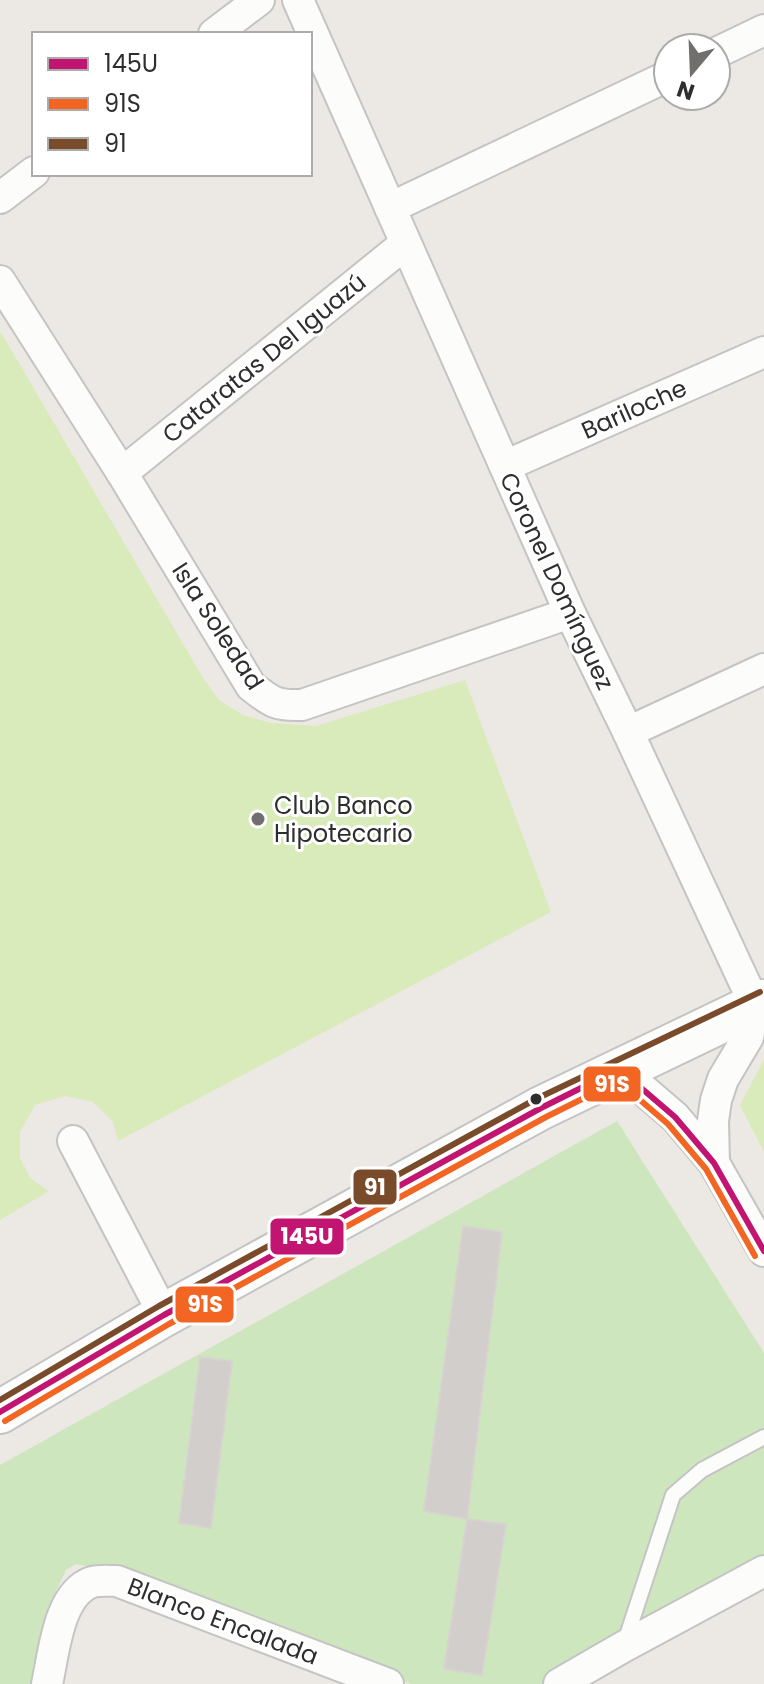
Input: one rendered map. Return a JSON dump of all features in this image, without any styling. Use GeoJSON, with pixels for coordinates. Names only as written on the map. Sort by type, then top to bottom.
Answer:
{"type":"FeatureCollection","features":[{"type":"Feature","properties":{"kind":"street"},"geometry":{"type":"LineString","coordinates":[[217,32],[259,0]]}},
{"type":"Feature","properties":{"kind":"street","name":"Coronel Domínguez"},"geometry":{"type":"LineString","coordinates":[[298,0],[570,613],[760,1003]]}},
{"type":"Feature","properties":{"kind":"street"},"geometry":{"type":"LineString","coordinates":[[732,45],[764,30]]}},
{"type":"Feature","properties":{"kind":"street"},"geometry":{"type":"LineString","coordinates":[[390,208],[652,84]]}},
{"type":"Feature","properties":{"kind":"street"},"geometry":{"type":"LineString","coordinates":[[0,198],[32,174]]}},
{"type":"Feature","properties":{"kind":"street","name":"Cataratas Del Iguazú"},"geometry":{"type":"LineString","coordinates":[[122,473],[405,244]]}},
{"type":"Feature","properties":{"kind":"street","name":"Isla Soledad"},"geometry":{"type":"LineString","coordinates":[[0,281],[122,473],[251,686],[267,699],[282,706],[302,705],[570,613]]}},
{"type":"Feature","properties":{"kind":"street","name":"Bariloche"},"geometry":{"type":"LineString","coordinates":[[505,466],[764,352]]}},
{"type":"Feature","properties":{"kind":"street"},"geometry":{"type":"LineString","coordinates":[[628,732],[764,669]]}},
{"type":"Feature","properties":{"kind":"street"},"geometry":{"type":"LineString","coordinates":[[0,1412],[164,1315],[541,1108],[760,1003]]}},
{"type":"Feature","properties":{"kind":"street"},"geometry":{"type":"LineString","coordinates":[[714,1163],[716,1100],[723,1079],[748,1037],[760,1003]]}},
{"type":"Feature","properties":{"kind":"street"},"geometry":{"type":"LineString","coordinates":[[619,1069],[675,1117],[714,1163],[764,1251]]}},
{"type":"Feature","properties":{"kind":"street"},"geometry":{"type":"LineString","coordinates":[[73,1141],[164,1315]]}},
{"type":"Feature","properties":{"kind":"street"},"geometry":{"type":"LineString","coordinates":[[559,1684],[764,1571]]}},
{"type":"Feature","properties":{"kind":"street","name":"Blanco Encalada"},"geometry":{"type":"LineString","coordinates":[[47,1684],[59,1626],[67,1605],[76,1590],[101,1580],[117,1581],[388,1684]]}},
{"type":"Feature","properties":{"kind":"lane"},"geometry":{"type":"LineString","coordinates":[[623,1647],[673,1495],[702,1470],[764,1437]]}},
{"type":"Feature","properties":{"kind":"green space","name":"Club Banco Hipotecario"},"geometry":{"type":"Polygon","coordinates":[[[0,333],[203,678],[219,700],[243,715],[271,723],[316,726],[465,680],[551,912],[118,1141],[113,1122],[93,1102],[65,1096],[35,1105],[20,1132],[20,1158],[31,1179],[49,1191],[0,1220],[0,333]]]}},
{"type":"Feature","properties":{"kind":"green space"},"geometry":{"type":"Polygon","coordinates":[[[764,1060],[764,1152],[740,1105],[764,1060]]]}},
{"type":"Feature","properties":{"kind":"green space"},"geometry":{"type":"Polygon","coordinates":[[[617,1121],[764,1353],[764,1566],[546,1684],[411,1684],[109,1571],[76,1564],[66,1570],[56,1591],[35,1684],[0,1684],[0,1465],[617,1121]],[[463,1227],[424,1511],[467,1518],[502,1232],[463,1227]],[[467,1519],[445,1668],[482,1674],[506,1525],[467,1519]]]}},
{"type":"Feature","properties":{"kind":"building"},"geometry":{"type":"Polygon","coordinates":[[[463,1226],[502,1232],[467,1519],[424,1511],[463,1226]]]}},
{"type":"Feature","properties":{"kind":"building"},"geometry":{"type":"Polygon","coordinates":[[[200,1357],[232,1361],[211,1528],[179,1523],[200,1357]]]}},
{"type":"Feature","properties":{"kind":"building"},"geometry":{"type":"Polygon","coordinates":[[[467,1519],[506,1524],[482,1675],[444,1669],[467,1519]]]}},
{"type":"Feature","properties":{"kind":"transit line","name":"91"},"geometry":{"type":"LineString","coordinates":[[0,1400],[159,1306],[536,1099],[760,992]]}},
{"type":"Feature","properties":{"kind":"transit line","name":"145U"},"geometry":{"type":"LineString","coordinates":[[619,1069],[675,1117],[714,1163],[764,1251]]}},
{"type":"Feature","properties":{"kind":"transit line","name":"145U"},"geometry":{"type":"LineString","coordinates":[[0,1412],[164,1315],[541,1108],[619,1069]]}},
{"type":"Feature","properties":{"kind":"transit line","name":"91S"},"geometry":{"type":"LineString","coordinates":[[5,1421],[169,1324],[546,1117],[618,1081],[668,1124],[706,1169],[755,1256]]}},
{"type":"Feature","properties":{"kind":"place","name":"Club Banco Hipotecario"},"geometry":{"type":"Point","coordinates":[258,819]}}]}
